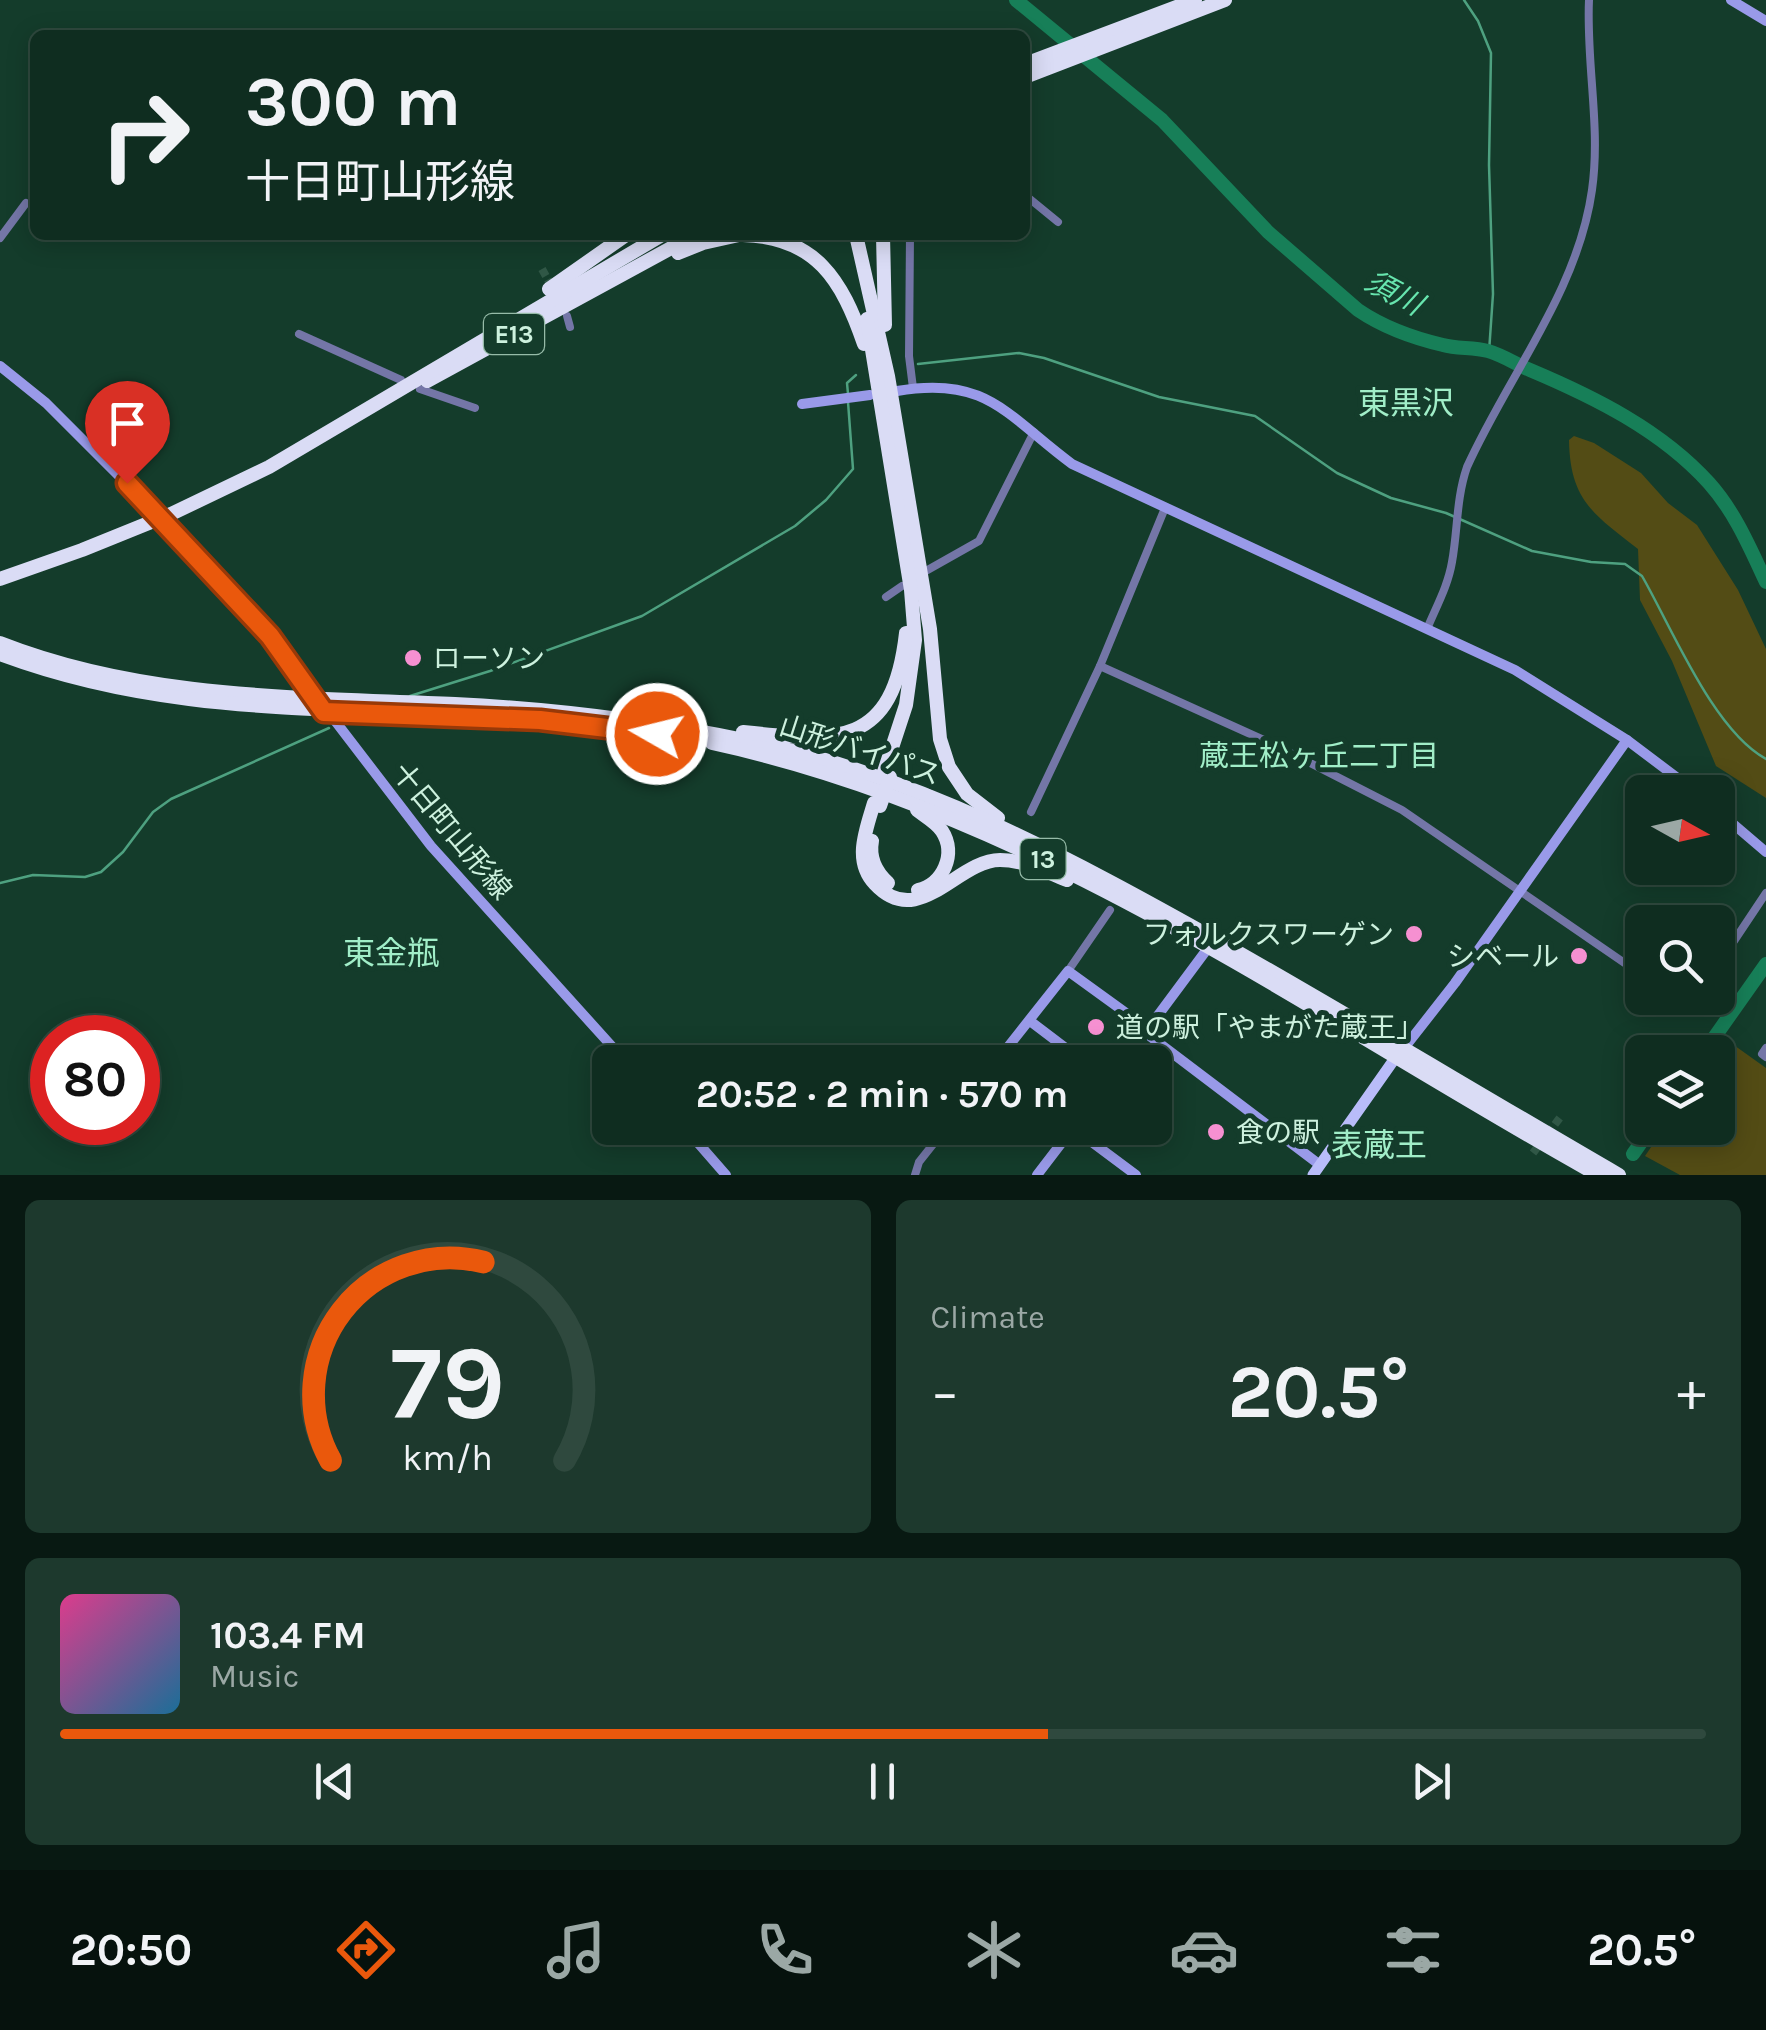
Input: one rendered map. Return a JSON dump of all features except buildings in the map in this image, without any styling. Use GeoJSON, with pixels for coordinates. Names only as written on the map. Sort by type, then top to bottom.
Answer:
{"type":"FeatureCollection","features":[{"type":"Feature","properties":{"kind":"highway"},"geometry":{"type":"LineString","coordinates":[[1030,69],[1118,40],[1195,0]]}},
{"type":"Feature","properties":{"kind":"highway"},"geometry":{"type":"LineString","coordinates":[[1030,68],[1152,21],[1225,0]]}},
{"type":"Feature","properties":{"kind":"highway"},"geometry":{"type":"LineString","coordinates":[[411,383],[619,240]]}},
{"type":"Feature","properties":{"kind":"highway","name":"E13"},"geometry":{"type":"LineString","coordinates":[[0,578],[171,514],[269,467],[654,240]]}},
{"type":"Feature","properties":{"kind":"highway","name":"E13"},"geometry":{"type":"LineString","coordinates":[[333,430],[685,240]]}},
{"type":"Feature","properties":{"kind":"highway"},"geometry":{"type":"LineString","coordinates":[[456,366],[516,340],[662,261],[717,240]]}},
{"type":"Feature","properties":{"kind":"highway"},"geometry":{"type":"LineString","coordinates":[[768,240],[806,251],[827,269],[846,296],[881,377]]}},
{"type":"Feature","properties":{"kind":"highway"},"geometry":{"type":"LineString","coordinates":[[848,240],[922,574],[940,739],[950,767],[967,794],[986,810],[1093,866],[1116,884]]}},
{"type":"Feature","properties":{"kind":"highway"},"geometry":{"type":"LineString","coordinates":[[857,240],[881,377],[914,640],[906,705],[887,776]]}},
{"type":"Feature","properties":{"kind":"highway"},"geometry":{"type":"LineString","coordinates":[[881,377],[883,240]]}},
{"type":"Feature","properties":{"kind":"highway"},"geometry":{"type":"LineString","coordinates":[[922,574],[915,690],[862,851],[875,884],[892,896],[921,898],[983,864],[998,860],[1030,865],[1155,917]]}},
{"type":"Feature","properties":{"kind":"highway"},"geometry":{"type":"LineString","coordinates":[[642,721],[812,739],[853,732],[884,706],[896,682],[904,647],[906,588]]}},
{"type":"Feature","properties":{"kind":"highway","name":"山形バイパス"},"geometry":{"type":"LineString","coordinates":[[0,643],[64,665],[143,683],[321,705],[618,728],[749,752],[906,800],[1034,854],[1155,917],[1619,1175]]}},
{"type":"Feature","properties":{"kind":"highway","name":"山形バイパス"},"geometry":{"type":"LineString","coordinates":[[0,654],[94,683],[204,703],[460,704],[642,721],[778,748],[896,785],[982,819],[1116,884],[1598,1175]]}},
{"type":"Feature","properties":{"kind":"highway"},"geometry":{"type":"LineString","coordinates":[[877,805],[870,848],[873,862],[879,875],[894,888],[911,892],[937,880],[946,867],[948,851],[946,839],[935,822],[906,800]]}},
{"type":"Feature","properties":{"kind":"main road"},"geometry":{"type":"LineString","coordinates":[[1316,1170],[1400,1052]]}},
{"type":"Feature","properties":{"kind":"street"},"geometry":{"type":"LineString","coordinates":[[1427,629],[1445,590],[1455,517],[1467,467],[1578,249],[1592,191],[1595,139],[1589,0]]}},
{"type":"Feature","properties":{"kind":"street"},"geometry":{"type":"LineString","coordinates":[[1731,0],[1766,21]]}},
{"type":"Feature","properties":{"kind":"street"},"geometry":{"type":"LineString","coordinates":[[1030,199],[1058,222]]}},
{"type":"Feature","properties":{"kind":"street"},"geometry":{"type":"LineString","coordinates":[[0,238],[26,203]]}},
{"type":"Feature","properties":{"kind":"street"},"geometry":{"type":"LineString","coordinates":[[910,240],[912,388]]}},
{"type":"Feature","properties":{"kind":"street"},"geometry":{"type":"LineString","coordinates":[[566,316],[570,327]]}},
{"type":"Feature","properties":{"kind":"street"},"geometry":{"type":"LineString","coordinates":[[299,334],[475,408]]}},
{"type":"Feature","properties":{"kind":"street","name":"十日町山形線"},"geometry":{"type":"LineString","coordinates":[[0,366],[46,403],[270,636],[430,846],[611,1045]]}},
{"type":"Feature","properties":{"kind":"street"},"geometry":{"type":"LineString","coordinates":[[897,391],[941,386],[968,390],[1016,417],[1072,464],[1515,670],[1626,740],[1673,775]]}},
{"type":"Feature","properties":{"kind":"street"},"geometry":{"type":"LineString","coordinates":[[802,404],[870,395]]}},
{"type":"Feature","properties":{"kind":"street"},"geometry":{"type":"LineString","coordinates":[[922,574],[979,541],[1034,432]]}},
{"type":"Feature","properties":{"kind":"street"},"geometry":{"type":"LineString","coordinates":[[1031,812],[1100,666],[1165,508]]}},
{"type":"Feature","properties":{"kind":"street"},"geometry":{"type":"LineString","coordinates":[[886,596],[906,588]]}},
{"type":"Feature","properties":{"kind":"street"},"geometry":{"type":"LineString","coordinates":[[1100,666],[1277,746],[1378,797],[1625,962]]}},
{"type":"Feature","properties":{"kind":"street"},"geometry":{"type":"LineString","coordinates":[[1400,1052],[1626,740]]}},
{"type":"Feature","properties":{"kind":"street"},"geometry":{"type":"LineString","coordinates":[[1735,825],[1766,852]]}},
{"type":"Feature","properties":{"kind":"street"},"geometry":{"type":"LineString","coordinates":[[1735,940],[1766,893]]}},
{"type":"Feature","properties":{"kind":"street"},"geometry":{"type":"LineString","coordinates":[[1010,1045],[1068,972],[1110,910]]}},
{"type":"Feature","properties":{"kind":"street"},"geometry":{"type":"LineString","coordinates":[[1144,1026],[1156,1018],[1208,948]]}},
{"type":"Feature","properties":{"kind":"street"},"geometry":{"type":"LineString","coordinates":[[1068,972],[1144,1026],[1151,1037],[1316,1170]]}},
{"type":"Feature","properties":{"kind":"street"},"geometry":{"type":"LineString","coordinates":[[1030,1021],[1062,1045]]}},
{"type":"Feature","properties":{"kind":"street"},"geometry":{"type":"LineString","coordinates":[[1766,1048],[1762,1054],[1766,1057]]}},
{"type":"Feature","properties":{"kind":"street"},"geometry":{"type":"LineString","coordinates":[[1037,1175],[1073,1128],[1136,1175]]}},
{"type":"Feature","properties":{"kind":"street"},"geometry":{"type":"LineString","coordinates":[[700,1145],[726,1175]]}},
{"type":"Feature","properties":{"kind":"street"},"geometry":{"type":"LineString","coordinates":[[915,1175],[919,1162],[932,1145]]}},
{"type":"Feature","properties":{"kind":"shaded area"},"geometry":{"type":"Polygon","coordinates":[[[1574,436],[1594,443],[1641,473],[1668,503],[1697,525],[1738,590],[1766,649],[1766,798],[1716,766],[1672,661],[1640,600],[1638,549],[1608,526],[1579,492],[1569,440],[1574,436]]]}},
{"type":"Feature","properties":{"kind":"shaded area"},"geometry":{"type":"Polygon","coordinates":[[[1735,1046],[1766,1068],[1766,1175],[1680,1175],[1645,1156],[1652,1145],[1735,1145],[1735,1046]]]}},
{"type":"Feature","properties":{"kind":"waterway","name":"須川"},"geometry":{"type":"LineString","coordinates":[[1016,0],[1162,120],[1268,232],[1358,310],[1421,339],[1498,355],[1602,404],[1670,447],[1709,483],[1727,506],[1766,582]]}},
{"type":"Feature","properties":{"kind":"waterway"},"geometry":{"type":"LineString","coordinates":[[1464,0],[1491,53],[1493,294],[1489,352]]}},
{"type":"Feature","properties":{"kind":"waterway"},"geometry":{"type":"LineString","coordinates":[[918,364],[1019,353],[1159,397],[1255,416],[1337,473],[1391,498],[1446,513],[1532,551],[1625,564],[1642,576],[1711,702],[1747,745],[1766,759]]}},
{"type":"Feature","properties":{"kind":"waterway"},"geometry":{"type":"LineString","coordinates":[[848,394],[847,383],[856,375]]}},
{"type":"Feature","properties":{"kind":"waterway"},"geometry":{"type":"LineString","coordinates":[[410,696],[642,616],[795,526],[826,500],[853,469],[848,402]]}},
{"type":"Feature","properties":{"kind":"waterway"},"geometry":{"type":"LineString","coordinates":[[343,722],[351,719]]}},
{"type":"Feature","properties":{"kind":"waterway"},"geometry":{"type":"LineString","coordinates":[[0,883],[33,875],[85,877],[101,872],[123,852],[153,812],[171,799],[329,728]]}},
{"type":"Feature","properties":{"kind":"waterway"},"geometry":{"type":"LineString","coordinates":[[1716,1035],[1766,964]]}},
{"type":"Feature","properties":{"kind":"waterway"},"geometry":{"type":"LineString","coordinates":[[1633,1154],[1639,1145]]}},
{"type":"Feature","properties":{"kind":"tunnel"},"geometry":{"type":"LineString","coordinates":[[542,269],[553,289]]}},
{"type":"Feature","properties":{"kind":"tunnel"},"geometry":{"type":"LineString","coordinates":[[1533,1153],[1562,1115]]}},
{"type":"Feature","properties":{"kind":"place","name":"ローソン"},"geometry":{"type":"Point","coordinates":[413,658]}},
{"type":"Feature","properties":{"kind":"place","name":"フォルクスワーゲン"},"geometry":{"type":"Point","coordinates":[1414,934]}},
{"type":"Feature","properties":{"kind":"place","name":"シベール"},"geometry":{"type":"Point","coordinates":[1579,956]}},
{"type":"Feature","properties":{"kind":"place","name":"道の駅「やまがた蔵王」"},"geometry":{"type":"Point","coordinates":[1096,1027]}},
{"type":"Feature","properties":{"kind":"place","name":"食の駅"},"geometry":{"type":"Point","coordinates":[1216,1132]}},
{"type":"Feature","properties":{"kind":"district","name":"東黒沢"},"geometry":{"type":"Point","coordinates":[1406,403]}},
{"type":"Feature","properties":{"kind":"district","name":"蔵王松ヶ丘二丁目"},"geometry":{"type":"Point","coordinates":[1319,756]}},
{"type":"Feature","properties":{"kind":"district","name":"東金瓶"},"geometry":{"type":"Point","coordinates":[391,953]}},
{"type":"Feature","properties":{"kind":"district","name":"表蔵王"},"geometry":{"type":"Point","coordinates":[1379,1145]}},
{"type":"Feature","properties":{"kind":"route"},"geometry":{"type":"LineString","coordinates":[[127,483],[270,636],[318,698],[324,712],[540,720],[657,734]]}}]}
